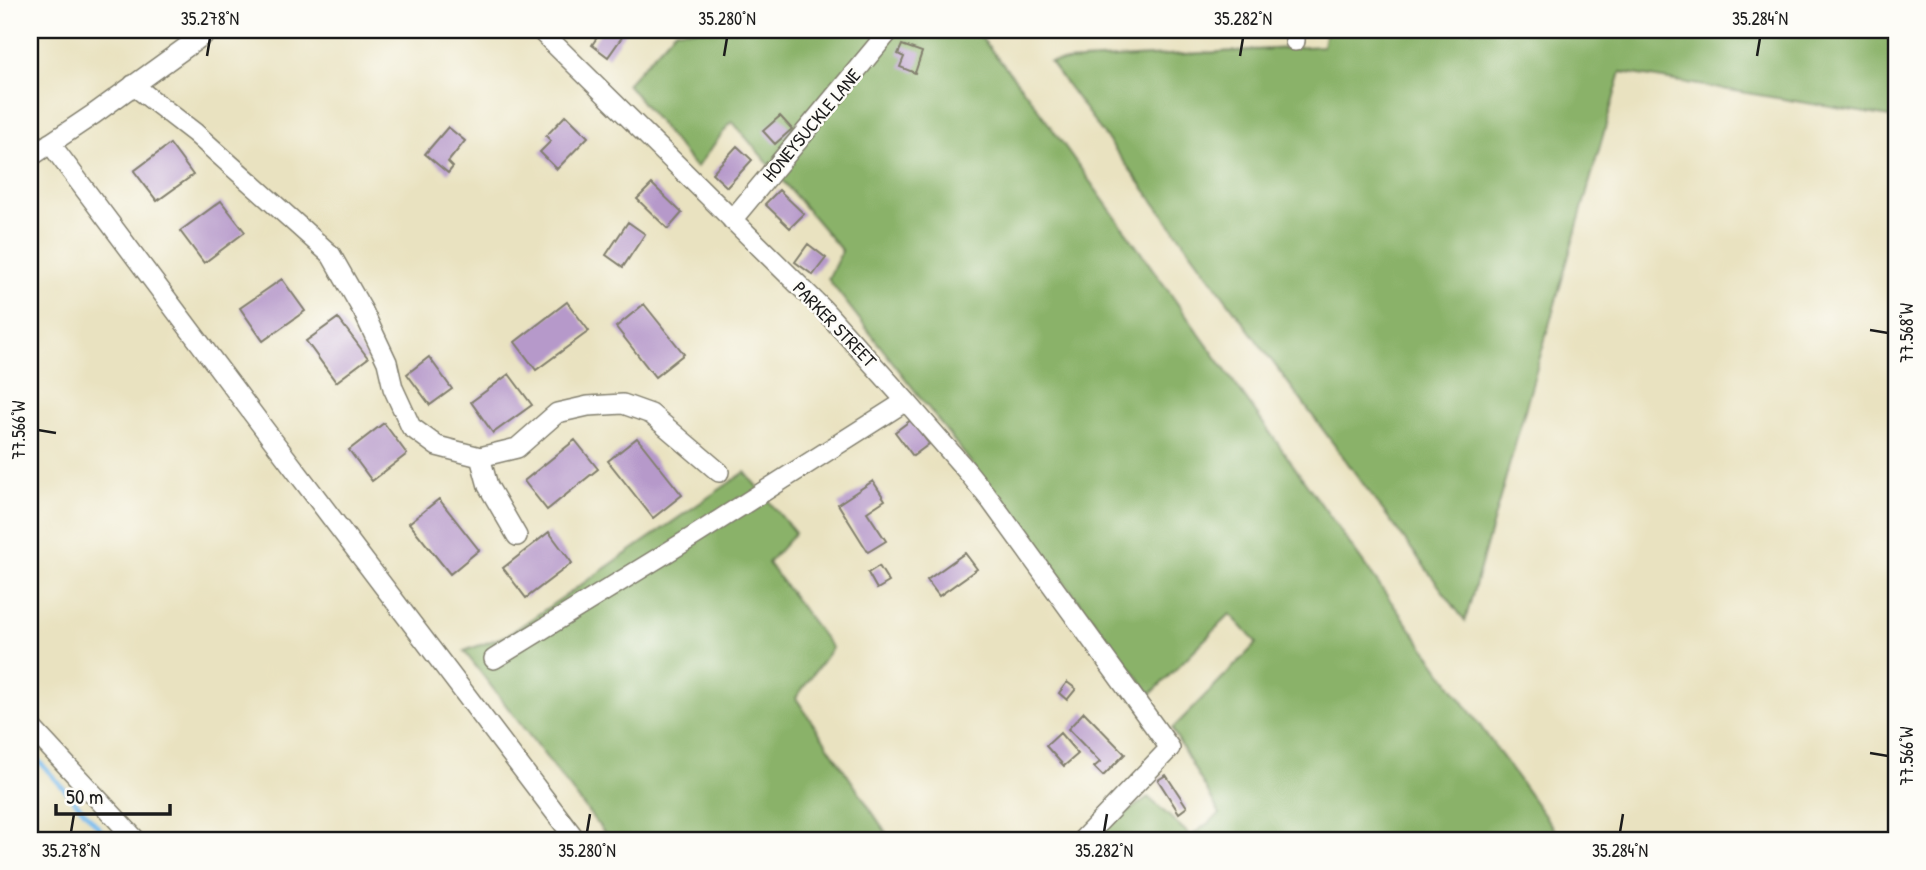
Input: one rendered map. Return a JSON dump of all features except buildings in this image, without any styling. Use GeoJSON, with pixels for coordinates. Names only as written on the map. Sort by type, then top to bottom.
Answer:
{"type":"FeatureCollection","features":[{"type":"Feature","properties":{"kind":"street"},"geometry":{"type":"LineString","coordinates":[[30,157],[210,30]]}},
{"type":"Feature","properties":{"kind":"street","name":"PARKER STREET"},"geometry":{"type":"LineString","coordinates":[[540,30],[823,309],[906,401],[991,501],[1170,748],[1082,840]]}},
{"type":"Feature","properties":{"kind":"street","name":"HONEYSUCKLE LANE"},"geometry":{"type":"LineString","coordinates":[[732,220],[890,30]]}},
{"type":"Feature","properties":{"kind":"street"},"geometry":{"type":"LineString","coordinates":[[133,85],[195,133],[331,255],[363,311],[387,362],[393,388],[411,427],[437,446],[480,457],[517,448],[557,413],[623,404],[651,414],[719,472]]}},
{"type":"Feature","properties":{"kind":"street"},"geometry":{"type":"LineString","coordinates":[[50,143],[576,840]]}},
{"type":"Feature","properties":{"kind":"street"},"geometry":{"type":"LineString","coordinates":[[494,659],[906,401]]}},
{"type":"Feature","properties":{"kind":"street"},"geometry":{"type":"LineString","coordinates":[[480,457],[488,485],[517,536]]}},
{"type":"Feature","properties":{"kind":"street"},"geometry":{"type":"LineString","coordinates":[[30,726],[136,840]]}},
{"type":"Feature","properties":{"kind":"green space"},"geometry":{"type":"Polygon","coordinates":[[[676,30],[975,30],[1028,95],[1562,840],[1088,840],[1148,797],[1191,836],[1220,814],[1172,729],[1257,643],[1230,614],[1151,694],[828,279],[842,251],[732,121],[696,168],[627,84],[676,30]]]}},
{"type":"Feature","properties":{"kind":"green space"},"geometry":{"type":"Polygon","coordinates":[[[1326,30],[1896,30],[1896,118],[1621,72],[1465,621],[1050,62],[1323,46],[1326,30]]]}},
{"type":"Feature","properties":{"kind":"green space"},"geometry":{"type":"Polygon","coordinates":[[[745,472],[795,533],[768,563],[832,648],[796,698],[891,840],[610,840],[464,651],[508,635],[745,472]]]}},
{"type":"Feature","properties":{"kind":"waterway"},"geometry":{"type":"LineString","coordinates":[[30,751],[110,840]]}}]}
